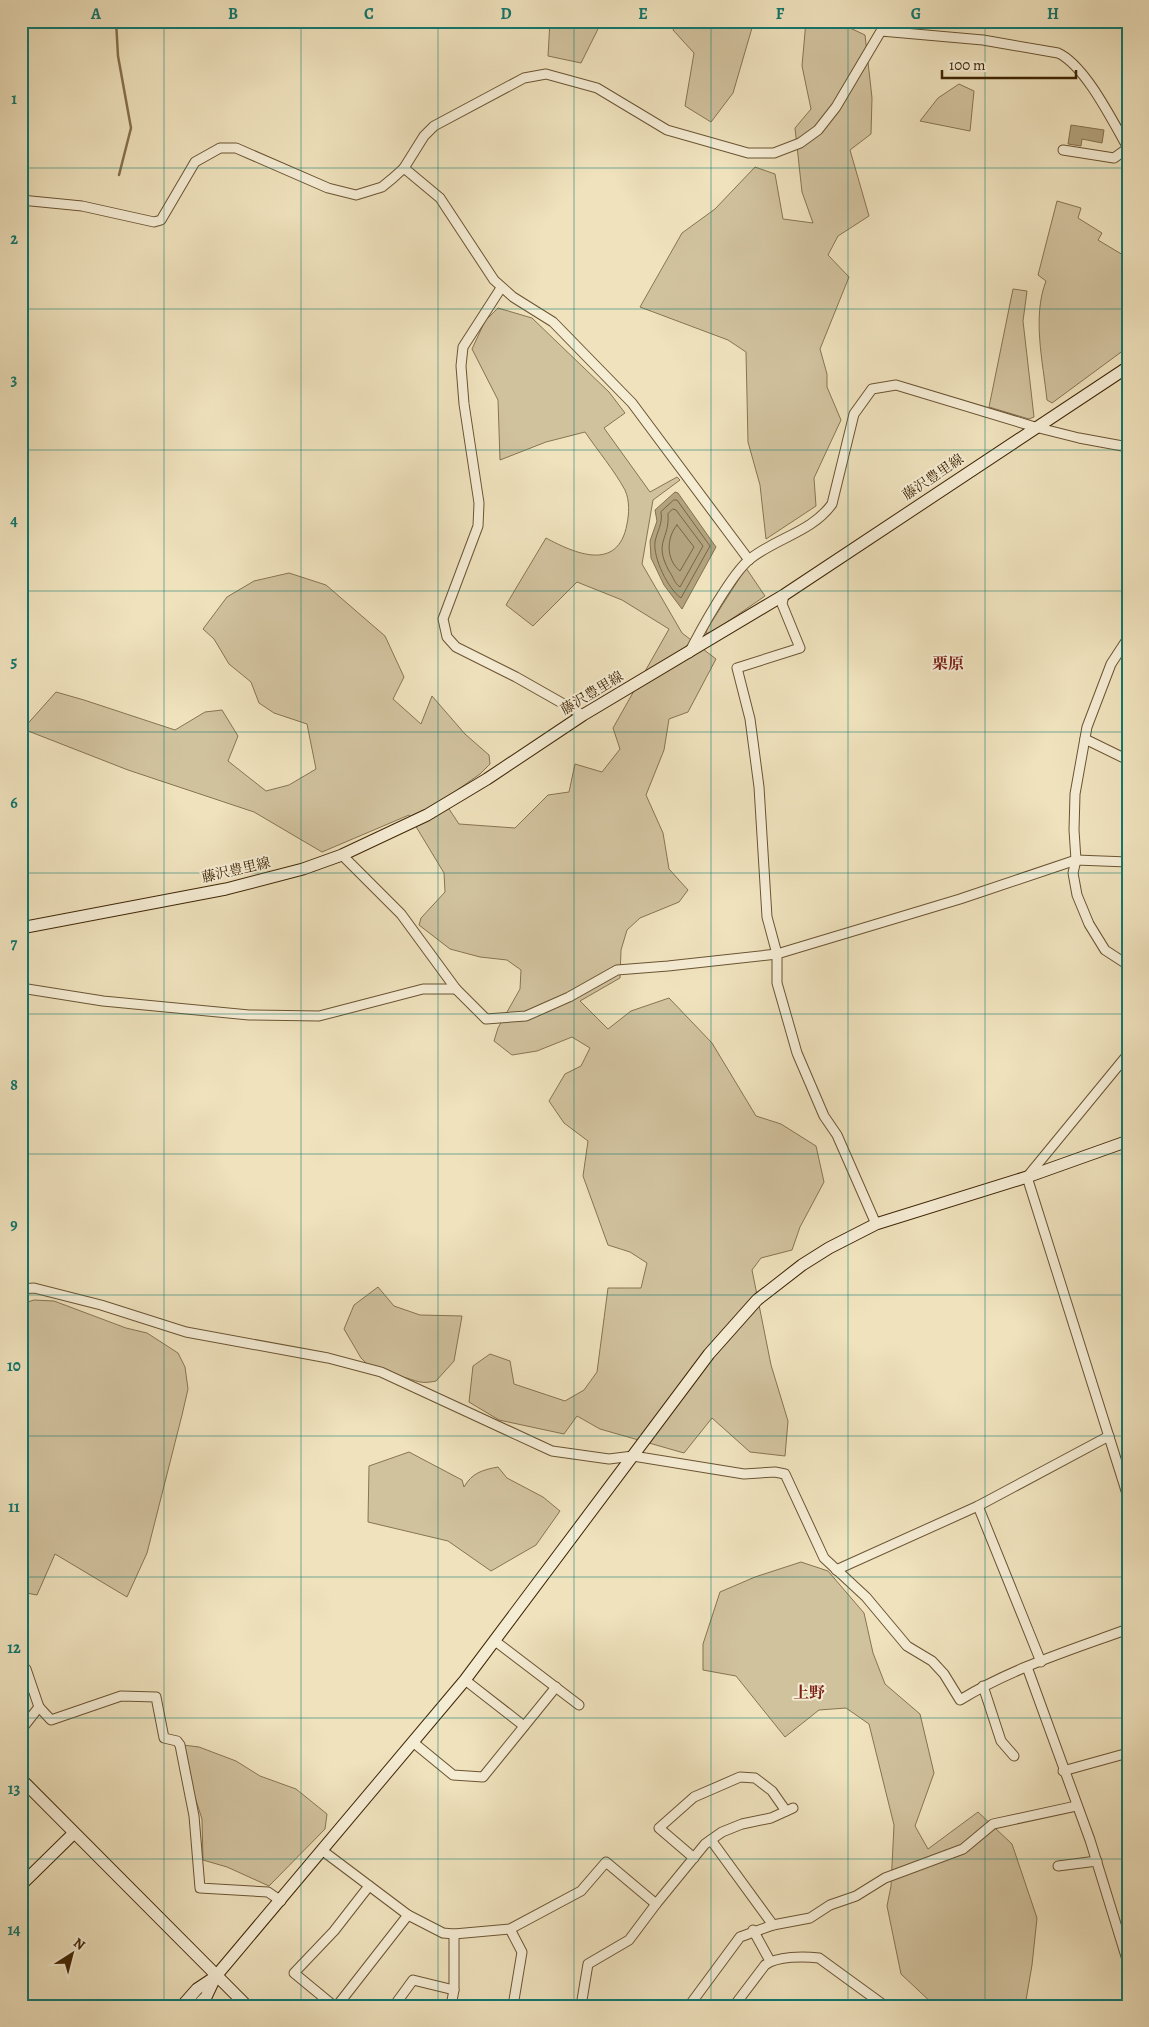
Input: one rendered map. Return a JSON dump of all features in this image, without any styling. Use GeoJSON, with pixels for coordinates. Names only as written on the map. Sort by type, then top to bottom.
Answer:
{"type":"FeatureCollection","features":[{"type":"Feature","properties":{"kind":"street"},"geometry":{"type":"LineString","coordinates":[[21,200],[82,206],[154,222],[161,220],[195,162],[220,148],[236,148],[328,188],[356,196],[382,187],[404,168],[424,136],[434,126],[524,78],[546,74],[597,88],[667,130],[748,152],[774,153],[784,151],[818,130],[836,107],[881,31],[983,40],[1058,53],[1068,58],[1080,71],[1128,148],[1114,158],[1063,150]]}},
{"type":"Feature","properties":{"kind":"street"},"geometry":{"type":"LineString","coordinates":[[404,168],[440,198],[488,273],[501,288],[553,322],[632,403],[749,560]]}},
{"type":"Feature","properties":{"kind":"street"},"geometry":{"type":"LineString","coordinates":[[501,288],[463,347],[461,366],[464,404],[479,503],[478,526],[443,619],[447,637],[456,647],[516,676],[583,715]]}},
{"type":"Feature","properties":{"kind":"street","name":"藤沢豊里線"},"geometry":{"type":"LineString","coordinates":[[21,928],[226,889],[303,869],[342,855],[427,815],[487,779],[583,715],[784,595],[1128,367]]}},
{"type":"Feature","properties":{"kind":"street"},"geometry":{"type":"LineString","coordinates":[[689,653],[700,630],[749,560],[810,525],[826,512],[832,504],[854,414],[872,389],[896,385],[1035,427],[1079,438],[1128,447]]}},
{"type":"Feature","properties":{"kind":"street"},"geometry":{"type":"LineString","coordinates":[[784,595],[782,604],[800,648],[737,668],[750,719],[759,787],[767,917],[776,954],[778,983],[797,1053],[824,1116],[837,1135],[876,1224]]}},
{"type":"Feature","properties":{"kind":"street"},"geometry":{"type":"LineString","coordinates":[[1128,638],[1111,664],[1087,727],[1076,794],[1074,830],[1076,860],[1073,873],[1077,895],[1089,924],[1105,950],[1128,964]]}},
{"type":"Feature","properties":{"kind":"street"},"geometry":{"type":"LineString","coordinates":[[1085,739],[1128,760]]}},
{"type":"Feature","properties":{"kind":"street"},"geometry":{"type":"LineString","coordinates":[[342,855],[401,914],[456,989],[486,1019],[526,1016],[569,997],[617,970],[776,954],[960,899],[1076,860],[1128,862]]}},
{"type":"Feature","properties":{"kind":"street"},"geometry":{"type":"LineString","coordinates":[[21,988],[103,1001],[249,1015],[319,1016],[423,989],[456,989]]}},
{"type":"Feature","properties":{"kind":"street"},"geometry":{"type":"LineString","coordinates":[[1027,1177],[1128,1054]]}},
{"type":"Feature","properties":{"kind":"street"},"geometry":{"type":"LineString","coordinates":[[182,2006],[197,1989],[216,1976],[414,1743],[465,1680],[723,1336],[757,1300],[779,1282],[829,1248],[876,1224],[1027,1177],[1128,1141]]}},
{"type":"Feature","properties":{"kind":"street"},"geometry":{"type":"LineString","coordinates":[[1027,1177],[1128,1497]]}},
{"type":"Feature","properties":{"kind":"street"},"geometry":{"type":"LineString","coordinates":[[21,1289],[34,1288],[82,1300],[186,1332],[328,1358],[381,1372],[552,1451],[609,1459],[633,1456],[744,1474],[775,1472],[785,1474],[815,1543],[824,1558],[866,1597],[907,1646],[932,1661],[944,1674],[960,1700],[983,1686],[1027,1667],[1128,1629]]}},
{"type":"Feature","properties":{"kind":"street"},"geometry":{"type":"LineString","coordinates":[[836,1570],[978,1506],[1109,1436]]}},
{"type":"Feature","properties":{"kind":"street"},"geometry":{"type":"LineString","coordinates":[[978,1506],[1041,1662]]}},
{"type":"Feature","properties":{"kind":"street"},"geometry":{"type":"LineString","coordinates":[[494,1641],[580,1705]]}},
{"type":"Feature","properties":{"kind":"street"},"geometry":{"type":"LineString","coordinates":[[1027,1667],[1097,1861],[1128,1963]]}},
{"type":"Feature","properties":{"kind":"street"},"geometry":{"type":"LineString","coordinates":[[21,1671],[26,1669],[39,1707],[51,1720],[122,1696],[156,1697],[164,1738],[178,1741],[180,1745],[194,1816],[200,1888],[268,1892],[281,1901]]}},
{"type":"Feature","properties":{"kind":"street"},"geometry":{"type":"LineString","coordinates":[[465,1680],[524,1726]]}},
{"type":"Feature","properties":{"kind":"street"},"geometry":{"type":"LineString","coordinates":[[983,1686],[1001,1741],[1014,1756]]}},
{"type":"Feature","properties":{"kind":"street"},"geometry":{"type":"LineString","coordinates":[[414,1743],[453,1775],[483,1777],[556,1687]]}},
{"type":"Feature","properties":{"kind":"street"},"geometry":{"type":"LineString","coordinates":[[21,1730],[39,1707]]}},
{"type":"Feature","properties":{"kind":"street"},"geometry":{"type":"LineString","coordinates":[[1063,1771],[1128,1753]]}},
{"type":"Feature","properties":{"kind":"street"},"geometry":{"type":"LineString","coordinates":[[580,2006],[588,1964],[629,1940],[656,1904],[711,1840],[722,1832],[742,1824],[772,1818],[789,1810],[772,1791],[755,1778],[740,1777],[694,1797],[659,1828],[694,1858]]}},
{"type":"Feature","properties":{"kind":"street"},"geometry":{"type":"LineString","coordinates":[[21,1780],[247,2006]]}},
{"type":"Feature","properties":{"kind":"street"},"geometry":{"type":"LineString","coordinates":[[690,2006],[740,1937],[753,1930],[810,1918],[830,1904],[856,1896],[885,1878],[963,1849],[993,1824],[1076,1806]]}},
{"type":"Feature","properties":{"kind":"street"},"geometry":{"type":"LineString","coordinates":[[21,1885],[74,1833]]}},
{"type":"Feature","properties":{"kind":"street"},"geometry":{"type":"LineString","coordinates":[[711,1840],[773,1925]]}},
{"type":"Feature","properties":{"kind":"street"},"geometry":{"type":"LineString","coordinates":[[323,1851],[408,1915],[443,1933],[454,1934],[510,1929],[581,1891],[606,1862],[656,1904]]}},
{"type":"Feature","properties":{"kind":"street"},"geometry":{"type":"LineString","coordinates":[[1058,1866],[1097,1861]]}},
{"type":"Feature","properties":{"kind":"street"},"geometry":{"type":"LineString","coordinates":[[334,2006],[294,1973],[334,1930],[369,1886]]}},
{"type":"Feature","properties":{"kind":"street"},"geometry":{"type":"LineString","coordinates":[[338,2006],[408,1915]]}},
{"type":"Feature","properties":{"kind":"street"},"geometry":{"type":"LineString","coordinates":[[510,1929],[522,1952],[512,2006]]}},
{"type":"Feature","properties":{"kind":"street"},"geometry":{"type":"LineString","coordinates":[[753,1930],[770,1961]]}},
{"type":"Feature","properties":{"kind":"street"},"geometry":{"type":"LineString","coordinates":[[451,2006],[454,1990],[454,1934]]}},
{"type":"Feature","properties":{"kind":"street"},"geometry":{"type":"LineString","coordinates":[[734,2006],[770,1961],[809,1957],[819,1958],[885,2006]]}},
{"type":"Feature","properties":{"kind":"street"},"geometry":{"type":"LineString","coordinates":[[198,2006],[206,1997],[216,1976]]}},
{"type":"Feature","properties":{"kind":"street"},"geometry":{"type":"LineString","coordinates":[[394,2006],[413,1980],[454,1990]]}},
{"type":"Feature","properties":{"kind":"shaded area"},"geometry":{"type":"Polygon","coordinates":[[[550,21],[602,21],[581,63],[548,56],[550,21]]]}},
{"type":"Feature","properties":{"kind":"shaded area"},"geometry":{"type":"Polygon","coordinates":[[[677,21],[754,21],[733,93],[711,122],[685,106],[694,53],[673,30],[677,21]]]}},
{"type":"Feature","properties":{"kind":"shaded area"},"geometry":{"type":"Polygon","coordinates":[[[806,21],[835,21],[865,35],[872,98],[871,134],[850,150],[869,216],[838,236],[828,255],[849,277],[820,349],[827,374],[827,387],[841,420],[814,478],[816,506],[766,539],[760,485],[748,442],[746,352],[728,340],[640,307],[682,233],[715,209],[755,167],[775,174],[783,219],[813,223],[802,192],[795,128],[811,109],[802,66],[806,21]]]}},
{"type":"Feature","properties":{"kind":"shaded area"},"geometry":{"type":"Polygon","coordinates":[[[959,84],[974,91],[970,131],[920,121],[938,98],[959,84]]]}},
{"type":"Feature","properties":{"kind":"shaded area"},"geometry":{"type":"Polygon","coordinates":[[[1057,201],[1081,208],[1078,218],[1102,233],[1098,240],[1128,258],[1128,347],[1052,403],[1047,400],[1039,324],[1042,295],[1046,281],[1038,275],[1057,201]]]}},
{"type":"Feature","properties":{"kind":"shaded area"},"geometry":{"type":"Polygon","coordinates":[[[1013,289],[1027,291],[1023,321],[1034,417],[1029,419],[989,407],[1013,289]]]}},
{"type":"Feature","properties":{"kind":"shaded area"},"geometry":{"type":"Polygon","coordinates":[[[498,308],[532,318],[609,392],[625,413],[604,428],[650,492],[677,477],[680,480],[653,500],[642,564],[682,633],[716,659],[688,712],[669,719],[664,750],[646,795],[663,833],[669,869],[688,890],[679,902],[640,918],[627,930],[621,950],[620,978],[580,1001],[608,1029],[631,1011],[669,998],[712,1043],[756,1116],[781,1124],[816,1146],[824,1182],[800,1227],[792,1250],[761,1258],[752,1270],[771,1365],[788,1421],[785,1456],[750,1452],[712,1418],[684,1453],[600,1429],[577,1416],[564,1434],[499,1420],[469,1402],[473,1366],[490,1354],[510,1361],[514,1384],[565,1401],[584,1390],[597,1372],[608,1288],[641,1288],[647,1263],[630,1252],[608,1245],[583,1176],[588,1141],[564,1123],[549,1101],[565,1074],[581,1066],[590,1048],[572,1037],[537,1051],[512,1055],[494,1041],[498,1028],[520,989],[521,970],[507,960],[480,957],[450,949],[419,925],[421,918],[445,892],[444,873],[409,815],[322,852],[254,812],[128,770],[23,729],[56,692],[175,730],[205,712],[222,710],[238,736],[228,761],[266,791],[289,785],[316,769],[307,724],[274,713],[259,703],[251,682],[229,664],[214,639],[203,629],[227,597],[254,581],[289,573],[326,585],[385,636],[404,677],[393,699],[421,724],[432,696],[465,734],[489,755],[490,764],[480,774],[443,800],[459,824],[515,828],[548,795],[569,792],[575,764],[602,772],[620,749],[613,728],[669,629],[622,600],[577,582],[533,626],[506,605],[546,538],[582,553],[605,554],[614,549],[622,539],[627,524],[629,507],[625,490],[585,432],[546,442],[500,460],[498,400],[472,349],[485,321],[498,308]]]}},
{"type":"Feature","properties":{"kind":"shaded area"},"geometry":{"type":"Polygon","coordinates":[[[746,568],[765,596],[720,627],[706,634],[707,629],[746,568]]]}},
{"type":"Feature","properties":{"kind":"shaded area"},"geometry":{"type":"Polygon","coordinates":[[[378,1287],[394,1306],[420,1315],[462,1316],[454,1361],[436,1381],[422,1382],[397,1376],[382,1378],[361,1358],[344,1329],[354,1305],[378,1287]]]}},
{"type":"Feature","properties":{"kind":"shaded area"},"geometry":{"type":"Polygon","coordinates":[[[34,1300],[54,1301],[126,1328],[147,1333],[178,1353],[185,1367],[188,1389],[182,1415],[147,1553],[127,1597],[55,1554],[37,1595],[21,1592],[21,1304],[34,1300]]]}},
{"type":"Feature","properties":{"kind":"shaded area"},"geometry":{"type":"Polygon","coordinates":[[[409,1452],[462,1480],[464,1487],[470,1478],[478,1473],[498,1467],[507,1478],[543,1497],[560,1511],[536,1545],[491,1571],[448,1541],[368,1522],[369,1466],[409,1452]]]}},
{"type":"Feature","properties":{"kind":"shaded area"},"geometry":{"type":"Polygon","coordinates":[[[801,1562],[828,1571],[864,1613],[873,1653],[885,1684],[920,1714],[934,1773],[915,1826],[928,1849],[978,1812],[1012,1844],[1037,1918],[1025,2006],[935,2006],[901,1974],[887,1906],[891,1886],[894,1825],[869,1724],[846,1708],[819,1710],[785,1737],[736,1676],[703,1670],[703,1644],[720,1592],[755,1577],[801,1562]]]}},
{"type":"Feature","properties":{"kind":"shaded area"},"geometry":{"type":"Polygon","coordinates":[[[183,1745],[199,1747],[236,1761],[260,1776],[296,1789],[327,1814],[325,1829],[269,1886],[227,1867],[203,1860],[202,1819],[193,1791],[183,1745]]]}},
{"type":"Feature","properties":{"kind":"water"},"geometry":{"type":"Polygon","coordinates":[[[1071,125],[1104,130],[1102,143],[1082,139],[1081,146],[1068,144],[1071,125]]]}},
{"type":"Feature","properties":{"kind":"water"},"geometry":{"type":"Polygon","coordinates":[[[675,492],[678,493],[716,547],[682,609],[664,585],[651,558],[650,541],[657,521],[655,510],[675,492]]]}},
{"type":"Feature","properties":{"kind":"waterway"},"geometry":{"type":"LineString","coordinates":[[116,21],[118,56],[131,128],[119,175]]}},
{"type":"Feature","properties":{"kind":"district","name":"栗原"},"geometry":{"type":"Point","coordinates":[948,664]}},
{"type":"Feature","properties":{"kind":"district","name":"上野"},"geometry":{"type":"Point","coordinates":[809,1693]}}]}
